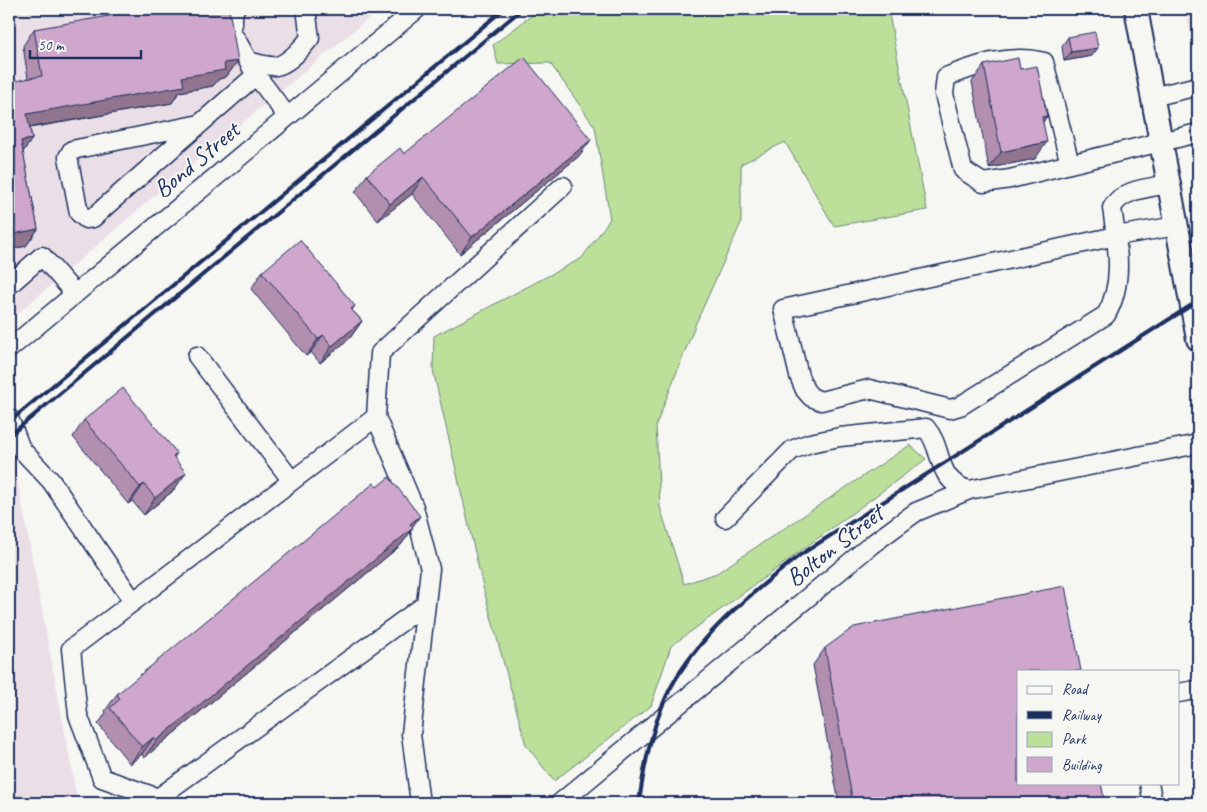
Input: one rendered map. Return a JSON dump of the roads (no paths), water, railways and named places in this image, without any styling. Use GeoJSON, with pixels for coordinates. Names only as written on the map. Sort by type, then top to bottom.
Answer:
{"type":"FeatureCollection","features":[{"type":"Feature","properties":{"kind":"main road"},"geometry":{"type":"LineString","coordinates":[[1136,9],[1198,339]]}},
{"type":"Feature","properties":{"kind":"street"},"geometry":{"type":"LineString","coordinates":[[200,124],[72,150],[68,157],[79,213],[86,219],[92,218],[200,124],[252,68],[282,64],[304,46],[310,38],[306,9]]}},
{"type":"Feature","properties":{"kind":"street","name":"Bond Street"},"geometry":{"type":"LineString","coordinates":[[9,349],[416,9]]}},
{"type":"Feature","properties":{"kind":"street"},"geometry":{"type":"LineString","coordinates":[[235,24],[252,68],[287,116]]}},
{"type":"Feature","properties":{"kind":"street"},"geometry":{"type":"LineString","coordinates":[[1070,164],[1044,62],[1030,58],[985,62],[946,77],[944,94],[963,170],[983,183],[1010,179],[1161,144],[1198,133]]}},
{"type":"Feature","properties":{"kind":"street"},"geometry":{"type":"LineString","coordinates":[[1152,97],[1198,86]]}},
{"type":"Feature","properties":{"kind":"street"},"geometry":{"type":"LineString","coordinates":[[1169,184],[1127,194],[1119,198],[1112,208],[1116,236],[1118,286],[1115,300],[1106,315],[960,406],[950,409],[869,390],[821,400],[811,397],[805,390],[799,376],[782,309],[1116,236],[1177,226]]}},
{"type":"Feature","properties":{"kind":"street"},"geometry":{"type":"LineString","coordinates":[[420,803],[411,734],[430,569],[414,507],[376,417],[380,353],[563,186]]}},
{"type":"Feature","properties":{"kind":"street"},"geometry":{"type":"LineString","coordinates":[[11,281],[42,256],[74,294]]}},
{"type":"Feature","properties":{"kind":"street"},"geometry":{"type":"LineString","coordinates":[[197,356],[292,481]]}},
{"type":"Feature","properties":{"kind":"street"},"geometry":{"type":"LineString","coordinates":[[376,417],[71,649],[78,715],[102,778],[158,798],[426,604]]}},
{"type":"Feature","properties":{"kind":"street"},"geometry":{"type":"LineString","coordinates":[[9,418],[21,449],[51,482],[133,602]]}},
{"type":"Feature","properties":{"kind":"street"},"geometry":{"type":"LineString","coordinates":[[724,518],[792,450],[810,443],[875,432],[926,428],[933,436],[940,464],[947,476],[960,488],[969,490]]}},
{"type":"Feature","properties":{"kind":"street","name":"Bolton Street"},"geometry":{"type":"LineString","coordinates":[[560,803],[871,545],[916,512],[969,490],[1198,444]]}},
{"type":"Feature","properties":{"kind":"street"},"geometry":{"type":"LineString","coordinates":[[1180,693],[1196,690],[1198,692]]}},
{"type":"Feature","properties":{"kind":"street"},"geometry":{"type":"LineString","coordinates":[[1149,784],[1153,803]]}},
{"type":"Feature","properties":{"kind":"railway"},"geometry":{"type":"LineString","coordinates":[[9,422],[504,9]]}},
{"type":"Feature","properties":{"kind":"railway"},"geometry":{"type":"LineString","coordinates":[[9,436],[522,9]]}},
{"type":"Feature","properties":{"kind":"railway"},"geometry":{"type":"LineString","coordinates":[[639,803],[650,745],[658,716],[670,689],[696,650],[728,615],[800,555],[1198,301]]}}]}
